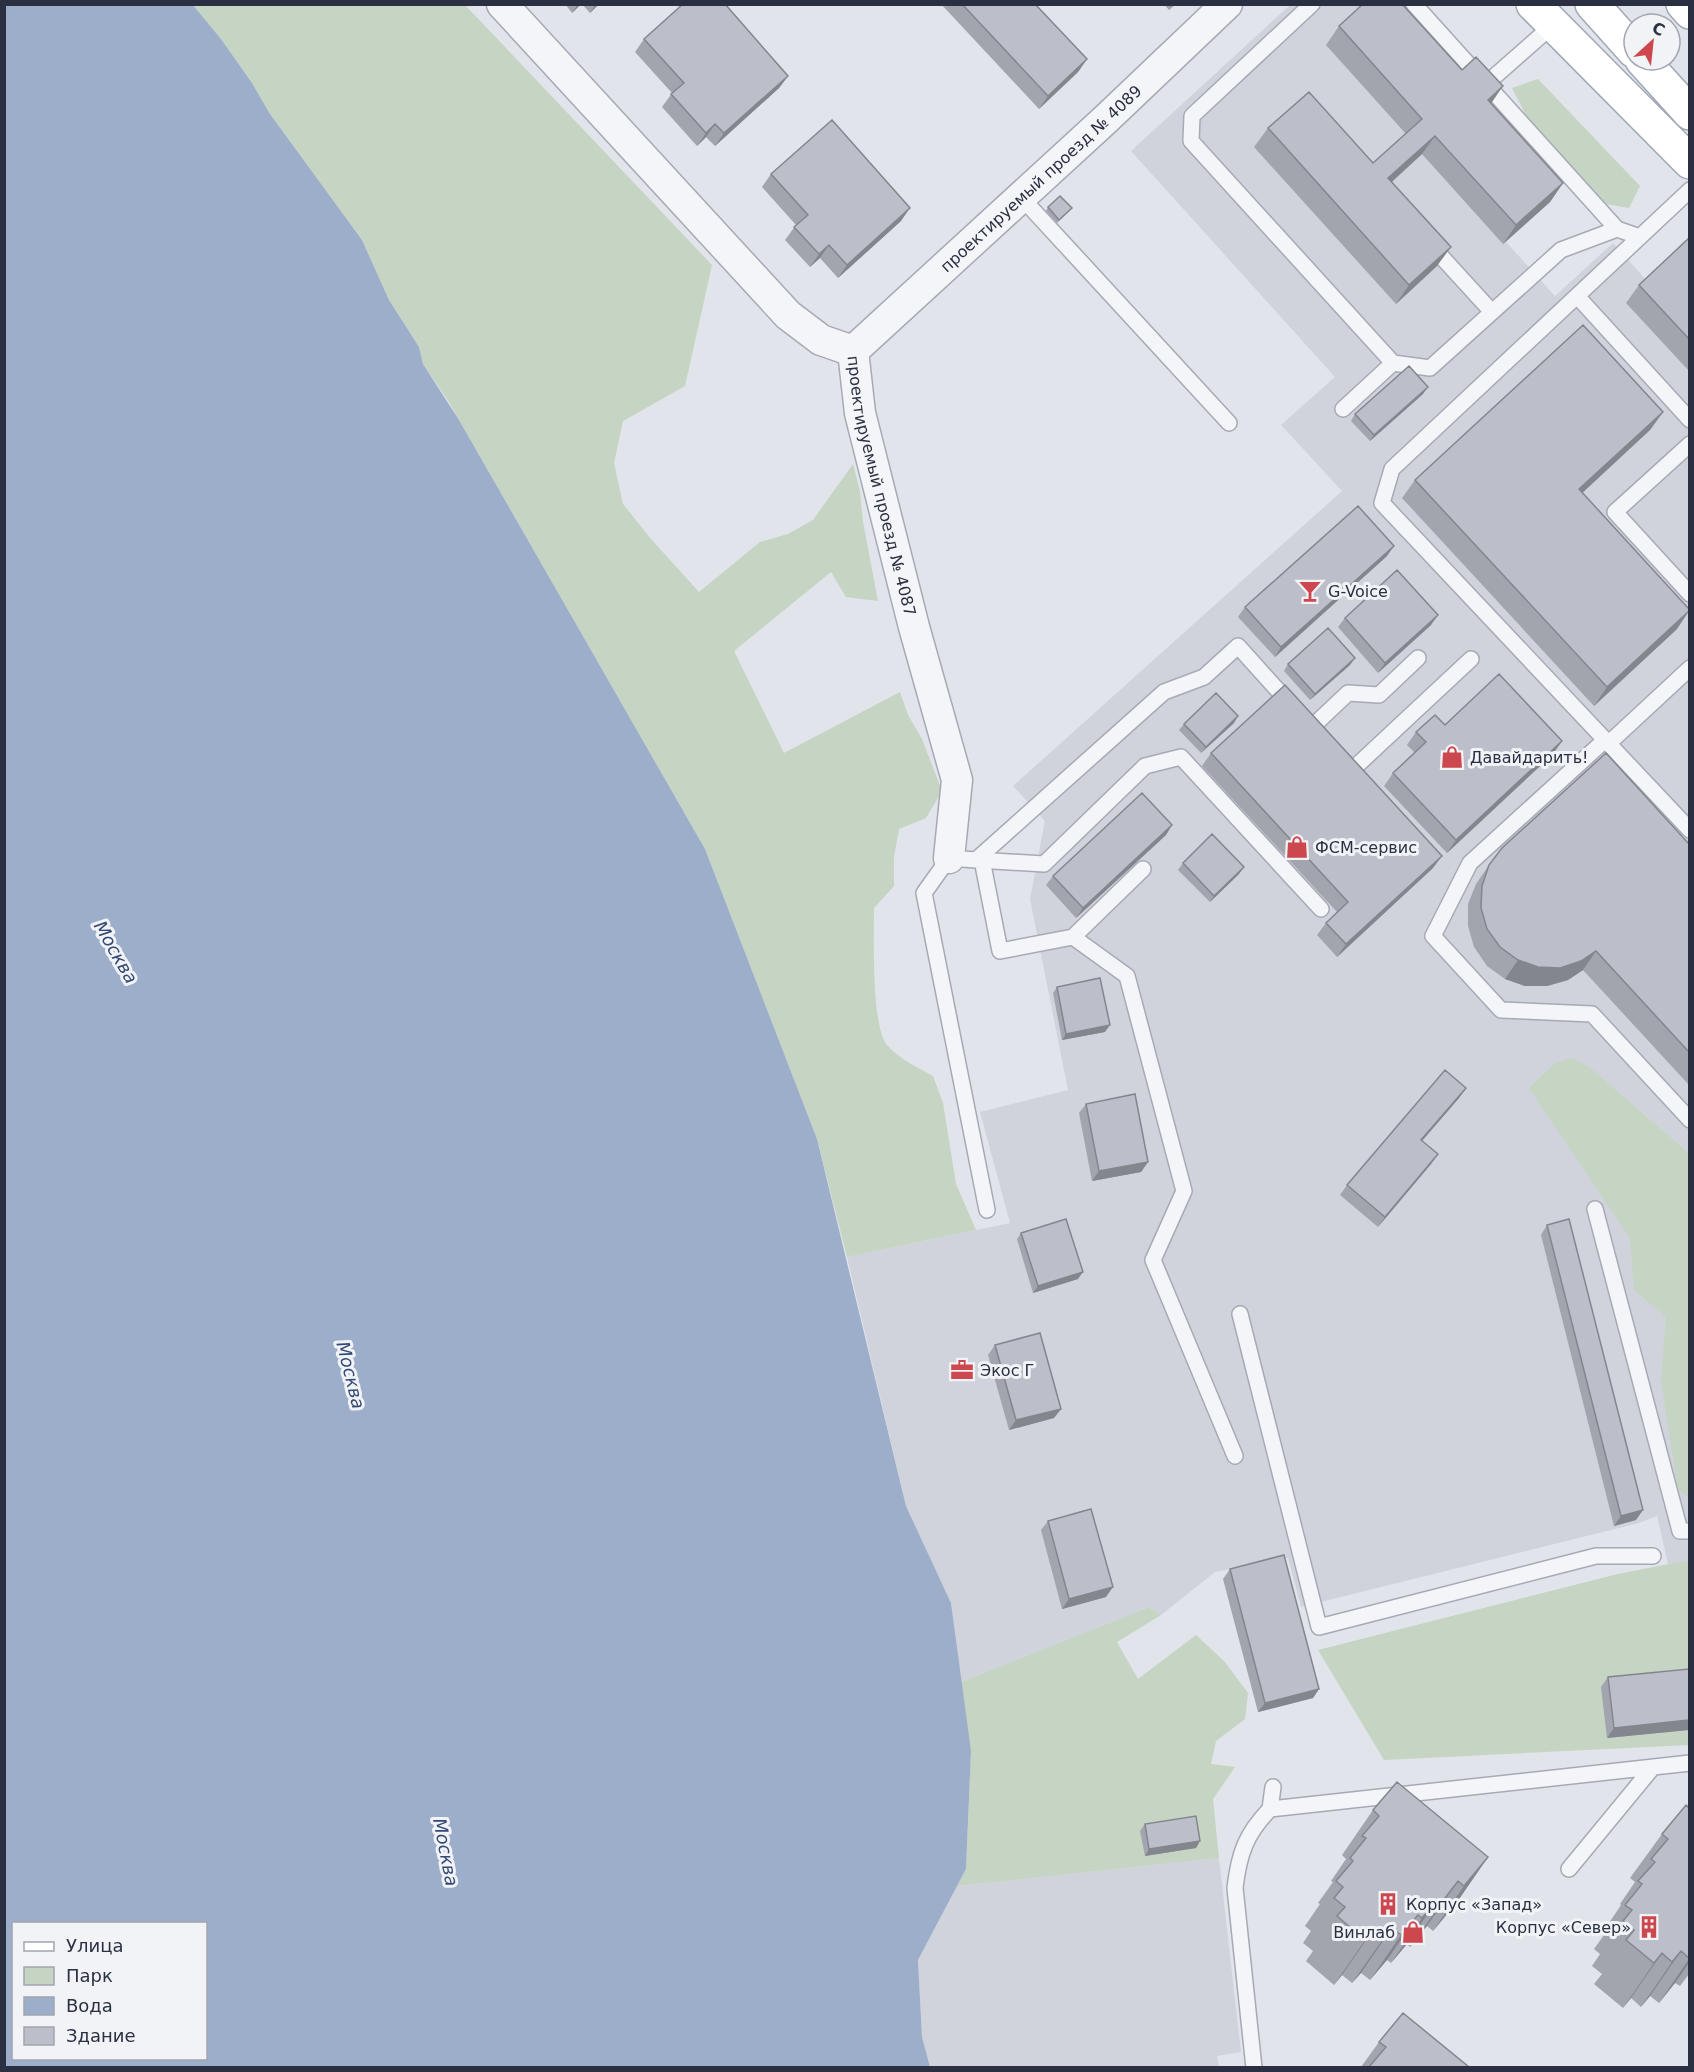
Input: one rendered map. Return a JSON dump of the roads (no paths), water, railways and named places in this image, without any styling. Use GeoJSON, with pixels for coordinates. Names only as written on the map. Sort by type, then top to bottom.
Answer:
{"type":"FeatureCollection","features":[{"type":"Feature","properties":{"kind":"main road"},"geometry":{"type":"LineString","coordinates":[[1592,4],[1622,38]]}},
{"type":"Feature","properties":{"kind":"main road"},"geometry":{"type":"LineString","coordinates":[[1683,4],[1689,12]]}},
{"type":"Feature","properties":{"kind":"main road"},"geometry":{"type":"LineString","coordinates":[[1543,15],[1689,162]]}},
{"type":"Feature","properties":{"kind":"main road"},"geometry":{"type":"LineString","coordinates":[[1653,72],[1689,112]]}},
{"type":"Feature","properties":{"kind":"street","name":"проектируемый проезд № 4087"},"geometry":{"type":"LineString","coordinates":[[502,4],[788,315],[821,340],[853,351],[860,413],[914,627],[957,780],[969,860]]}},
{"type":"Feature","properties":{"kind":"street","name":"проектируемый проезд № 4089"},"geometry":{"type":"LineString","coordinates":[[853,351],[1227,4]]}},
{"type":"Feature","properties":{"kind":"lane"},"geometry":{"type":"LineString","coordinates":[[1312,4],[1192,116],[1191,141],[1393,363],[1430,368],[1561,250],[1617,229]]}},
{"type":"Feature","properties":{"kind":"lane"},"geometry":{"type":"LineString","coordinates":[[1414,4],[1617,229],[1640,237]]}},
{"type":"Feature","properties":{"kind":"lane"},"geometry":{"type":"LineString","coordinates":[[1486,84],[1543,15]]}},
{"type":"Feature","properties":{"kind":"lane"},"geometry":{"type":"LineString","coordinates":[[1689,190],[1392,470],[1382,503],[1689,830]]}},
{"type":"Feature","properties":{"kind":"lane"},"geometry":{"type":"LineString","coordinates":[[1021,197],[1229,423]]}},
{"type":"Feature","properties":{"kind":"lane"},"geometry":{"type":"LineString","coordinates":[[1422,235],[1492,312]]}},
{"type":"Feature","properties":{"kind":"lane"},"geometry":{"type":"LineString","coordinates":[[1577,296],[1689,420]]}},
{"type":"Feature","properties":{"kind":"lane"},"geometry":{"type":"LineString","coordinates":[[1343,409],[1393,363]]}},
{"type":"Feature","properties":{"kind":"lane"},"geometry":{"type":"LineString","coordinates":[[1689,444],[1615,512],[1689,594]]}},
{"type":"Feature","properties":{"kind":"lane"},"geometry":{"type":"LineString","coordinates":[[987,1210],[924,893],[969,860],[1164,692],[1204,677],[1238,646],[1316,731],[1348,693],[1379,694],[1418,658]]}},
{"type":"Feature","properties":{"kind":"lane"},"geometry":{"type":"LineString","coordinates":[[1336,753],[1352,770],[1471,659]]}},
{"type":"Feature","properties":{"kind":"lane"},"geometry":{"type":"LineString","coordinates":[[1689,668],[1470,863],[1433,936],[1501,1010],[1592,1014],[1689,1120]]}},
{"type":"Feature","properties":{"kind":"lane"},"geometry":{"type":"LineString","coordinates":[[969,860],[1044,864],[1145,766],[1181,757],[1321,909]]}},
{"type":"Feature","properties":{"kind":"lane"},"geometry":{"type":"LineString","coordinates":[[969,860],[1000,951],[1073,937],[1143,869]]}},
{"type":"Feature","properties":{"kind":"lane"},"geometry":{"type":"LineString","coordinates":[[1073,937],[1127,976],[1184,1191],[1153,1260],[1235,1456]]}},
{"type":"Feature","properties":{"kind":"lane"},"geometry":{"type":"LineString","coordinates":[[1594,1209],[1680,1531],[1689,1531]]}},
{"type":"Feature","properties":{"kind":"lane"},"geometry":{"type":"LineString","coordinates":[[1240,1314],[1319,1627],[1596,1556],[1653,1556]]}},
{"type":"Feature","properties":{"kind":"lane"},"geometry":{"type":"LineString","coordinates":[[1270,1809],[1689,1763]]}},
{"type":"Feature","properties":{"kind":"lane"},"geometry":{"type":"LineString","coordinates":[[1569,1869],[1653,1767]]}},
{"type":"Feature","properties":{"kind":"lane"},"geometry":{"type":"LineString","coordinates":[[1254,2067],[1235,1887],[1238,1862],[1246,1839],[1270,1809],[1273,1787]]}},
{"type":"Feature","properties":{"kind":"water","name":"Москва"},"geometry":{"type":"Polygon","coordinates":[[[5,4],[193,5],[221,39],[252,83],[270,114],[362,240],[389,300],[419,347],[423,364],[459,420],[705,849],[817,1139],[906,1506],[951,1603],[971,1751],[966,1869],[918,1960],[922,2037],[930,2067],[5,2067],[5,4]]]}},
{"type":"Feature","properties":{"kind":"place","name":"G-Voice"},"geometry":{"type":"Point","coordinates":[1310,591]}},
{"type":"Feature","properties":{"kind":"place","name":"Давайдарить!"},"geometry":{"type":"Point","coordinates":[1452,757]}},
{"type":"Feature","properties":{"kind":"place","name":"ФСМ-сервис"},"geometry":{"type":"Point","coordinates":[1297,847]}},
{"type":"Feature","properties":{"kind":"place","name":"Экос Г"},"geometry":{"type":"Point","coordinates":[962,1370]}},
{"type":"Feature","properties":{"kind":"place","name":"Корпус «Запад»"},"geometry":{"type":"Point","coordinates":[1388,1904]}},
{"type":"Feature","properties":{"kind":"place","name":"Корпус «Север»"},"geometry":{"type":"Point","coordinates":[1649,1927]}},
{"type":"Feature","properties":{"kind":"place","name":"Винлаб"},"geometry":{"type":"Point","coordinates":[1413,1932]}}]}
